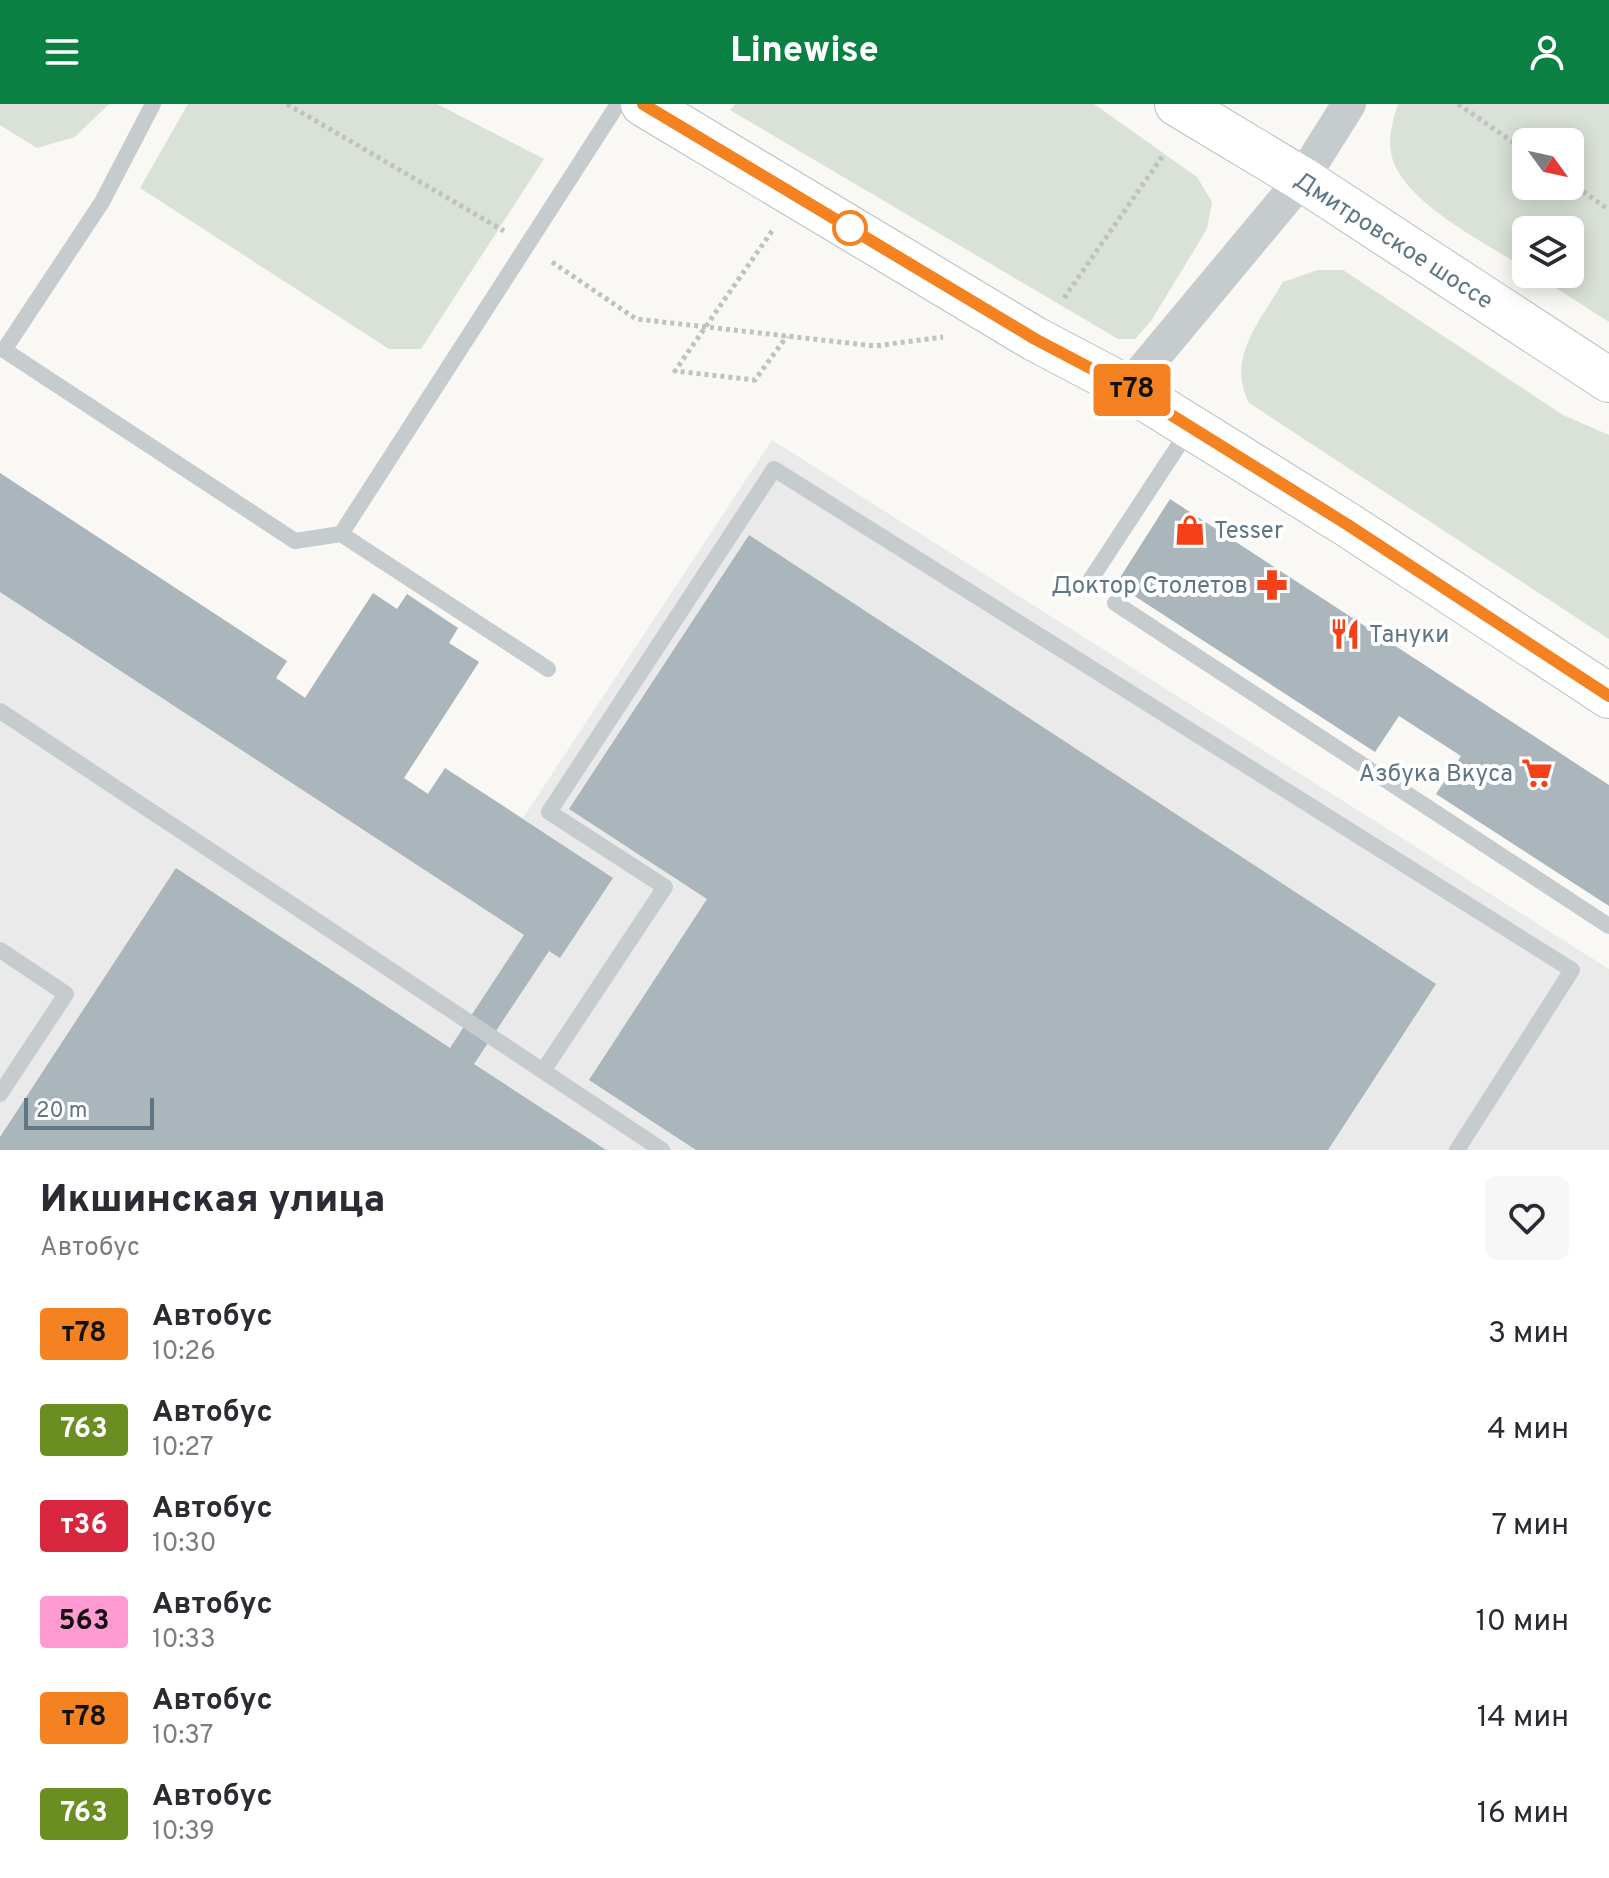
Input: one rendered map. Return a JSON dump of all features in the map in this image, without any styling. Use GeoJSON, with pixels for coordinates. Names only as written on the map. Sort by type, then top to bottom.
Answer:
{"type":"FeatureCollection","features":[{"type":"Feature","properties":{"kind":"main road"},"geometry":{"type":"LineString","coordinates":[[643,104],[1035,339],[1128,388],[1348,525],[1609,696]]}},
{"type":"Feature","properties":{"kind":"main road","name":"Дмитровское шоссе"},"geometry":{"type":"LineString","coordinates":[[1177,104],[1302,179],[1609,380]]}},
{"type":"Feature","properties":{"kind":"street"},"geometry":{"type":"LineString","coordinates":[[1128,388],[1302,179],[1349,104]]}},
{"type":"Feature","properties":{"kind":"lane"},"geometry":{"type":"LineString","coordinates":[[153,104],[102,202],[2,349],[295,541],[341,534],[548,669]]}},
{"type":"Feature","properties":{"kind":"lane"},"geometry":{"type":"LineString","coordinates":[[341,534],[618,104]]}},
{"type":"Feature","properties":{"kind":"lane"},"geometry":{"type":"LineString","coordinates":[[1087,585],[1191,427]]}},
{"type":"Feature","properties":{"kind":"lane"},"geometry":{"type":"LineString","coordinates":[[543,1071],[665,887],[549,812],[774,469],[1572,970],[1457,1150]]}},
{"type":"Feature","properties":{"kind":"lane"},"geometry":{"type":"LineString","coordinates":[[1115,603],[1609,926]]}},
{"type":"Feature","properties":{"kind":"lane"},"geometry":{"type":"LineString","coordinates":[[0,711],[662,1150]]}},
{"type":"Feature","properties":{"kind":"lane"},"geometry":{"type":"LineString","coordinates":[[0,950],[66,994],[0,1094]]}},
{"type":"Feature","properties":{"kind":"path"},"geometry":{"type":"LineString","coordinates":[[287,104],[527,245],[636,319],[875,346],[948,336]]}},
{"type":"Feature","properties":{"kind":"path"},"geometry":{"type":"LineString","coordinates":[[1458,104],[1512,141]]}},
{"type":"Feature","properties":{"kind":"path"},"geometry":{"type":"LineString","coordinates":[[1064,298],[1164,154]]}},
{"type":"Feature","properties":{"kind":"path"},"geometry":{"type":"LineString","coordinates":[[1584,192],[1609,210]]}},
{"type":"Feature","properties":{"kind":"path"},"geometry":{"type":"LineString","coordinates":[[772,230],[675,371],[755,380],[787,336]]}},
{"type":"Feature","properties":{"kind":"shaded area"},"geometry":{"type":"Polygon","coordinates":[[[0,104],[109,104],[75,137],[37,148],[0,125],[0,104]]]}},
{"type":"Feature","properties":{"kind":"shaded area"},"geometry":{"type":"Polygon","coordinates":[[[188,104],[437,104],[544,159],[421,349],[389,349],[140,188],[188,104]]]}},
{"type":"Feature","properties":{"kind":"shaded area"},"geometry":{"type":"Polygon","coordinates":[[[735,104],[1094,104],[1197,177],[1212,202],[1207,229],[1151,321],[1135,339],[1118,339],[730,110],[735,104]]]}},
{"type":"Feature","properties":{"kind":"shaded area"},"geometry":{"type":"Polygon","coordinates":[[[1398,104],[1609,104],[1609,322],[1556,288],[1584,288],[1584,216],[1512,216],[1512,260],[1447,220],[1410,188],[1398,171],[1391,153],[1391,134],[1398,104]]]}},
{"type":"Feature","properties":{"kind":"shaded area"},"geometry":{"type":"Polygon","coordinates":[[[1318,270],[1343,270],[1563,415],[1609,435],[1609,639],[1249,403],[1241,371],[1256,326],[1283,282],[1318,270]]]}},
{"type":"Feature","properties":{"kind":"shaded area"},"geometry":{"type":"Polygon","coordinates":[[[772,440],[1609,969],[1609,1150],[0,1150],[0,473],[287,661],[276,678],[305,697],[373,593],[397,609],[407,594],[458,628],[449,643],[479,662],[404,778],[428,793],[445,768],[523,818],[772,440]]]}},
{"type":"Feature","properties":{"kind":"building"},"geometry":{"type":"Polygon","coordinates":[[[0,473],[287,661],[276,678],[305,698],[373,593],[397,609],[407,594],[458,628],[449,643],[479,662],[404,778],[428,794],[445,768],[613,878],[560,958],[549,951],[474,1064],[606,1150],[0,1150],[0,1137],[176,868],[450,1048],[524,935],[0,592],[0,473]]]}},
{"type":"Feature","properties":{"kind":"building"},"geometry":{"type":"Polygon","coordinates":[[[1170,499],[1609,785],[1609,906],[1436,794],[1461,756],[1399,716],[1375,752],[1116,584],[1170,499]]]}},
{"type":"Feature","properties":{"kind":"building"},"geometry":{"type":"Polygon","coordinates":[[[749,535],[1436,984],[1328,1150],[696,1150],[589,1080],[707,899],[569,809],[749,535]]]}},
{"type":"Feature","properties":{"kind":"bus line","name":"т78"},"geometry":{"type":"LineString","coordinates":[[643,104],[1035,339],[1128,388],[1348,525],[1609,696]]}},
{"type":"Feature","properties":{"kind":"place","name":"Tesser"},"geometry":{"type":"Point","coordinates":[1190,530]}},
{"type":"Feature","properties":{"kind":"place","name":"Доктор Столетов"},"geometry":{"type":"Point","coordinates":[1272,585]}},
{"type":"Feature","properties":{"kind":"place","name":"Тануки"},"geometry":{"type":"Point","coordinates":[1345,634]}},
{"type":"Feature","properties":{"kind":"place","name":"Азбука Вкуса"},"geometry":{"type":"Point","coordinates":[1537,773]}}]}
